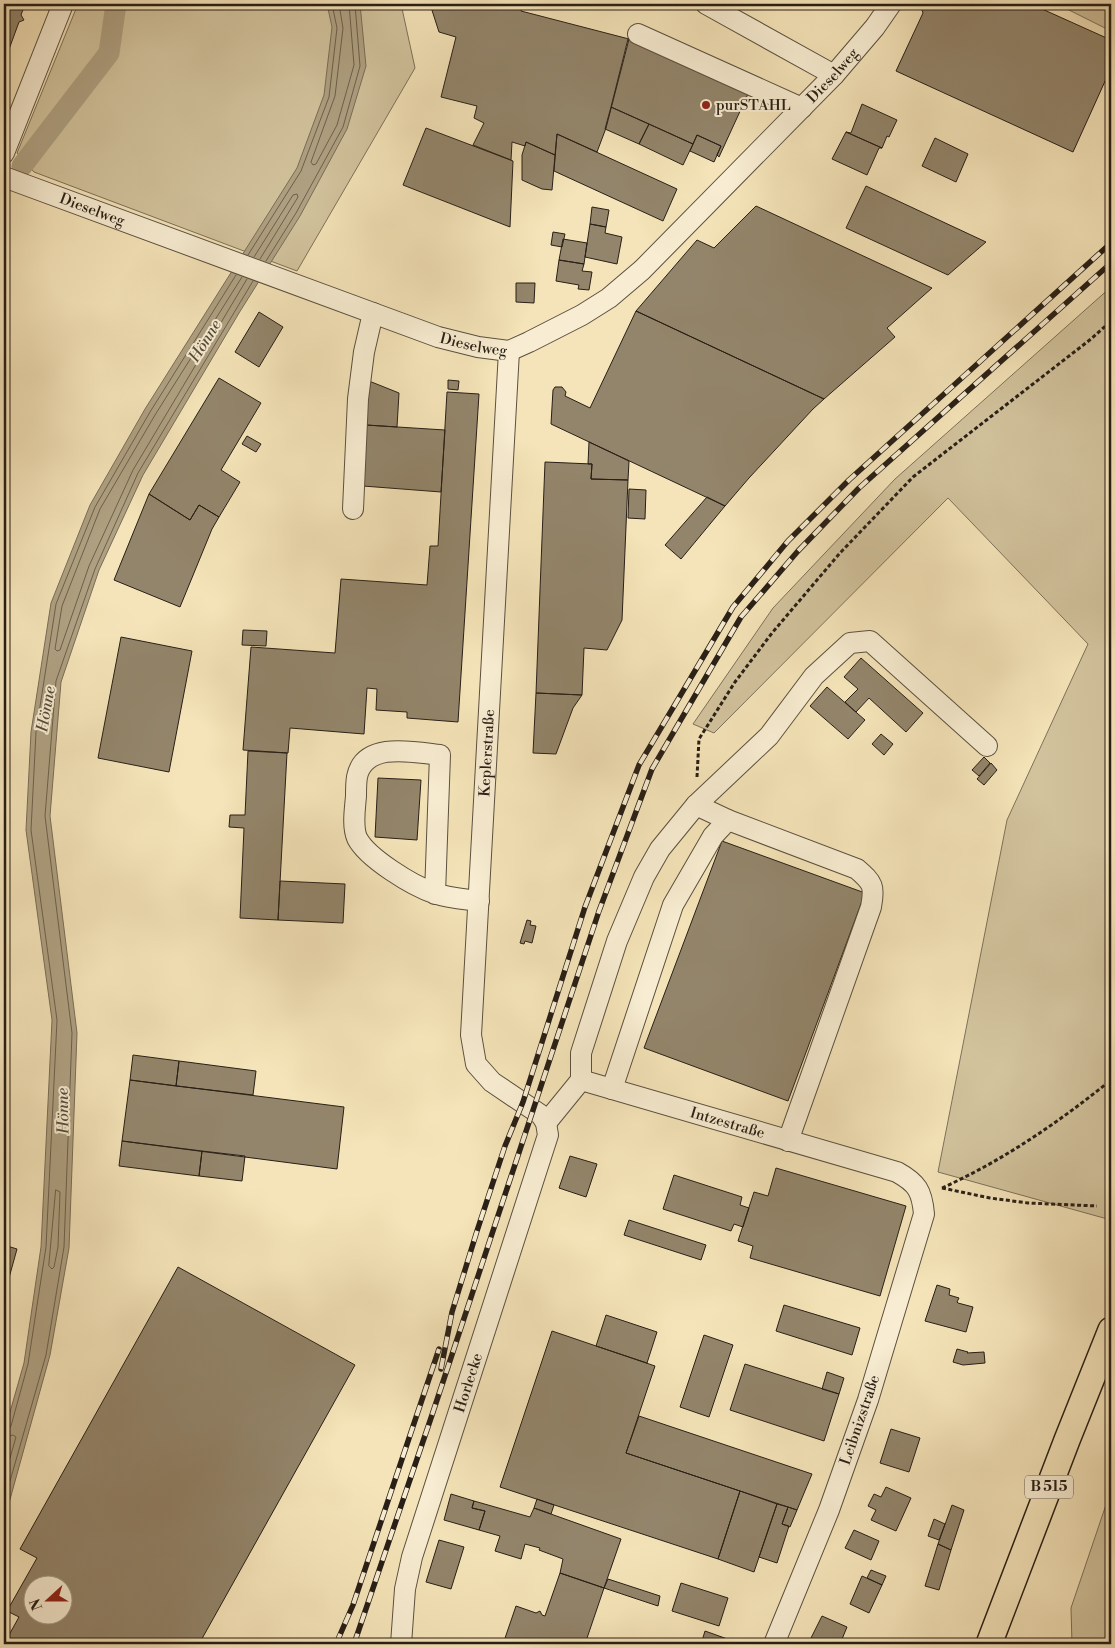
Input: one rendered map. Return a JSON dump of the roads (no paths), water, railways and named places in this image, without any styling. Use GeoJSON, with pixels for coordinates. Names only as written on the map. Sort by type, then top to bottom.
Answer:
{"type":"FeatureCollection","features":[{"type":"Feature","properties":{"kind":"main road","name":"B 515"},"geometry":{"type":"LineString","coordinates":[[989,1644],[1111,1330]]}},
{"type":"Feature","properties":{"kind":"street"},"geometry":{"type":"LineString","coordinates":[[4,153],[62,4]]}},
{"type":"Feature","properties":{"kind":"street"},"geometry":{"type":"LineString","coordinates":[[706,4],[834,75]]}},
{"type":"Feature","properties":{"kind":"street","name":"Dieselweg"},"geometry":{"type":"LineString","coordinates":[[4,177],[438,337],[478,347],[509,350],[558,328],[609,298],[654,258],[834,75],[875,27],[891,4]]}},
{"type":"Feature","properties":{"kind":"street"},"geometry":{"type":"LineString","coordinates":[[638,34],[802,108]]}},
{"type":"Feature","properties":{"kind":"street"},"geometry":{"type":"LineString","coordinates":[[353,509],[358,399],[364,352],[374,313]]}},
{"type":"Feature","properties":{"kind":"street","name":"Keplerstraße"},"geometry":{"type":"LineString","coordinates":[[509,350],[471,1035],[476,1064],[492,1082],[534,1109],[546,1123]]}},
{"type":"Feature","properties":{"kind":"street"},"geometry":{"type":"LineString","coordinates":[[546,1123],[581,1080],[581,1053],[617,941],[644,878],[660,849],[696,805],[769,736],[814,676],[850,643],[870,641],[987,746]]}},
{"type":"Feature","properties":{"kind":"street"},"geometry":{"type":"LineString","coordinates":[[435,894],[440,755],[391,750],[374,755],[364,763],[357,776],[354,824],[357,837],[364,850],[417,887],[435,894],[479,901]]}},
{"type":"Feature","properties":{"kind":"street"},"geometry":{"type":"LineString","coordinates":[[696,805],[728,820],[858,869],[868,878],[874,891],[872,907],[788,1141]]}},
{"type":"Feature","properties":{"kind":"street"},"geometry":{"type":"LineString","coordinates":[[612,1089],[673,905],[713,836],[728,820]]}},
{"type":"Feature","properties":{"kind":"street","name":"Intzestraße"},"geometry":{"type":"LineString","coordinates":[[581,1080],[897,1172],[915,1186]]}},
{"type":"Feature","properties":{"kind":"street","name":"Horlecke"},"geometry":{"type":"LineString","coordinates":[[401,1644],[405,1589],[412,1557],[548,1135],[546,1123]]}},
{"type":"Feature","properties":{"kind":"street","name":"Leibnizstraße"},"geometry":{"type":"LineString","coordinates":[[774,1644],[829,1510],[868,1400],[924,1214],[923,1203],[915,1186]]}},
{"type":"Feature","properties":{"kind":"water","name":"Hönne"},"geometry":{"type":"Polygon","coordinates":[[[327,4],[360,4],[366,66],[347,129],[300,216],[239,313],[143,475],[99,570],[61,682],[50,816],[77,1033],[69,1248],[50,1355],[4,1521],[4,1433],[24,1363],[41,1247],[52,1020],[26,830],[31,732],[51,603],[90,505],[145,409],[297,168],[324,95],[332,27],[327,4]]]}},
{"type":"Feature","properties":{"kind":"waterway"},"geometry":{"type":"LineString","coordinates":[[22,166],[109,53],[116,4]]}},
{"type":"Feature","properties":{"kind":"railway"},"geometry":{"type":"LineString","coordinates":[[441,1369],[452,1312],[477,1231],[505,1146],[523,1102],[585,907],[639,765],[733,607],[788,541],[849,480],[1111,243]]}},
{"type":"Feature","properties":{"kind":"railway"},"geometry":{"type":"LineString","coordinates":[[354,1644],[599,911],[652,769],[741,617],[798,551],[859,488],[1111,263]]}},
{"type":"Feature","properties":{"kind":"railway"},"geometry":{"type":"LineString","coordinates":[[336,1644],[353,1605],[439,1349]]}},
{"type":"Feature","properties":{"kind":"place","name":"purSTAHL"},"geometry":{"type":"Point","coordinates":[706,105]}}]}
